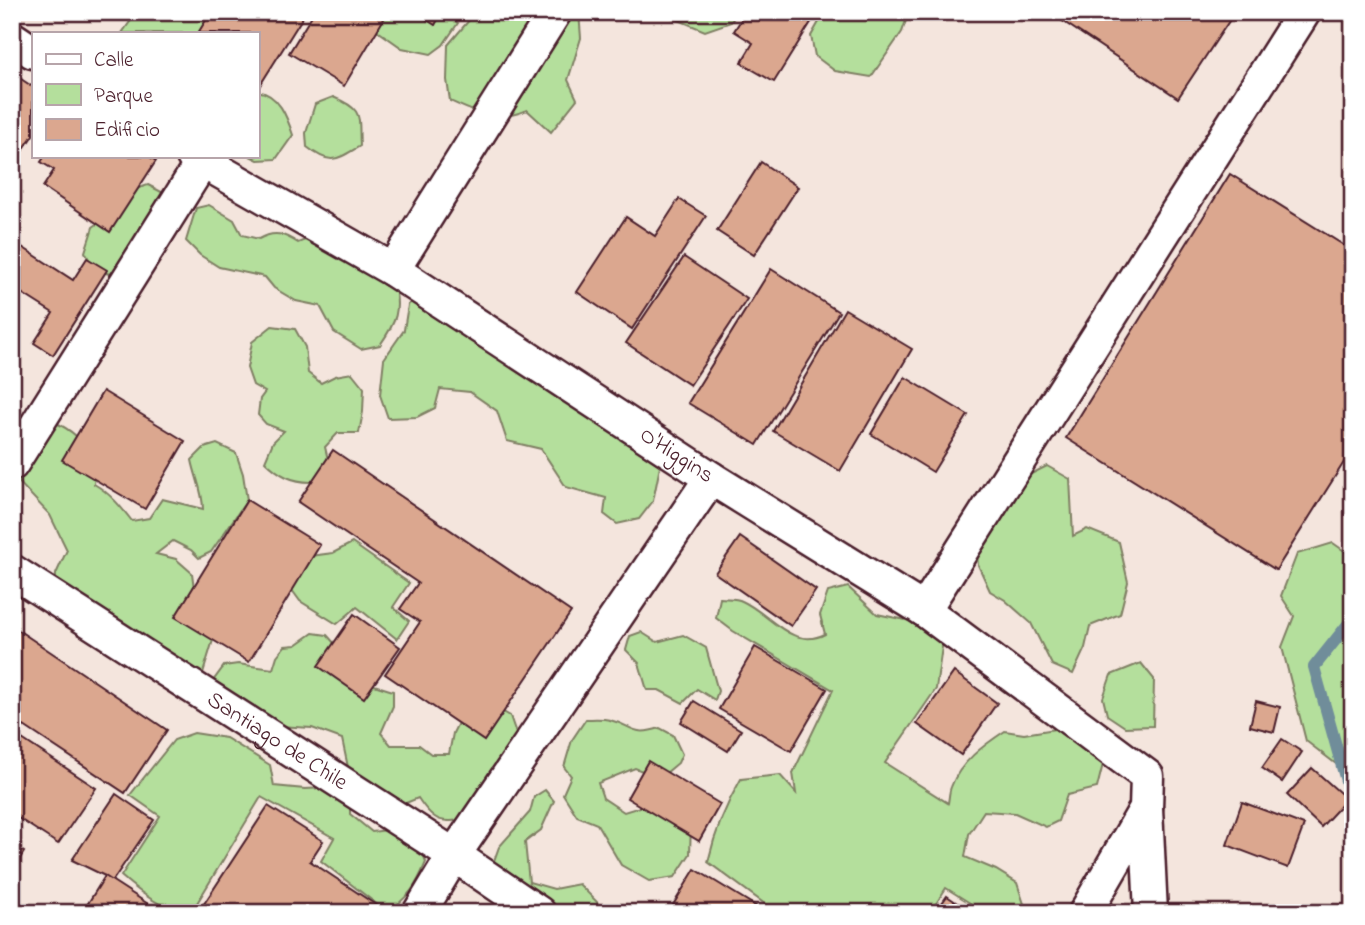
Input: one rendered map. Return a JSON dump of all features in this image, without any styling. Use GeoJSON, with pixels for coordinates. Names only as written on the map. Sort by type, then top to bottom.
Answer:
{"type":"FeatureCollection","features":[{"type":"Feature","properties":{"kind":"street"},"geometry":{"type":"LineString","coordinates":[[393,270],[555,12]]}},
{"type":"Feature","properties":{"kind":"street"},"geometry":{"type":"LineString","coordinates":[[924,610],[1304,12]]}},
{"type":"Feature","properties":{"kind":"street"},"geometry":{"type":"LineString","coordinates":[[12,38],[32,51]]}},
{"type":"Feature","properties":{"kind":"street"},"geometry":{"type":"LineString","coordinates":[[12,464],[197,159]]}},
{"type":"Feature","properties":{"kind":"street","name":"O'Higgins"},"geometry":{"type":"LineString","coordinates":[[197,159],[393,270],[711,478],[924,610],[1147,776],[1146,808]]}},
{"type":"Feature","properties":{"kind":"street"},"geometry":{"type":"LineString","coordinates":[[419,913],[454,855],[711,478]]}},
{"type":"Feature","properties":{"kind":"street","name":"Santiago de Chile"},"geometry":{"type":"LineString","coordinates":[[12,571],[454,855],[539,913]]}},
{"type":"Feature","properties":{"kind":"street"},"geometry":{"type":"LineString","coordinates":[[1085,913],[1146,808]]}},
{"type":"Feature","properties":{"kind":"street"},"geometry":{"type":"LineString","coordinates":[[1146,808],[1151,913]]}},
{"type":"Feature","properties":{"kind":"green space"},"geometry":{"type":"Polygon","coordinates":[[[137,12],[214,12],[215,32],[123,32],[137,12]]]}},
{"type":"Feature","properties":{"kind":"green space"},"geometry":{"type":"Polygon","coordinates":[[[376,12],[442,12],[458,23],[443,45],[431,54],[402,48],[375,29],[376,12]]]}},
{"type":"Feature","properties":{"kind":"green space"},"geometry":{"type":"Polygon","coordinates":[[[476,12],[579,12],[581,38],[568,80],[577,99],[551,132],[527,110],[506,116],[487,115],[450,101],[447,80],[448,45],[476,12]]]}},
{"type":"Feature","properties":{"kind":"green space"},"geometry":{"type":"Polygon","coordinates":[[[659,12],[737,12],[731,22],[705,31],[659,12]]]}},
{"type":"Feature","properties":{"kind":"green space"},"geometry":{"type":"Polygon","coordinates":[[[819,12],[909,12],[902,32],[871,77],[835,71],[815,56],[811,36],[823,15],[819,12]]]}},
{"type":"Feature","properties":{"kind":"green space"},"geometry":{"type":"Polygon","coordinates":[[[259,92],[276,101],[285,114],[293,135],[276,159],[254,158],[259,158],[259,92]]]}},
{"type":"Feature","properties":{"kind":"green space"},"geometry":{"type":"Polygon","coordinates":[[[333,97],[350,106],[358,115],[360,146],[339,157],[328,159],[307,147],[306,133],[315,104],[333,97]]]}},
{"type":"Feature","properties":{"kind":"green space"},"geometry":{"type":"Polygon","coordinates":[[[148,185],[175,199],[137,274],[100,271],[85,252],[93,227],[108,216],[123,193],[148,185]]]}},
{"type":"Feature","properties":{"kind":"green space"},"geometry":{"type":"Polygon","coordinates":[[[209,205],[234,220],[242,235],[259,239],[279,234],[298,243],[320,234],[394,283],[396,316],[380,345],[361,349],[334,332],[320,306],[296,301],[274,288],[265,277],[219,267],[200,255],[186,241],[196,208],[209,205]]]}},
{"type":"Feature","properties":{"kind":"green space"},"geometry":{"type":"Polygon","coordinates":[[[414,299],[633,419],[658,424],[664,447],[653,501],[639,519],[617,524],[604,514],[606,498],[566,487],[541,449],[507,441],[497,411],[470,392],[440,389],[435,408],[417,417],[388,418],[380,395],[384,359],[404,330],[408,305],[414,299]]]}},
{"type":"Feature","properties":{"kind":"green space"},"geometry":{"type":"Polygon","coordinates":[[[272,326],[295,329],[305,347],[308,373],[321,383],[335,376],[352,373],[364,388],[359,433],[338,433],[325,447],[329,464],[311,482],[286,477],[265,461],[273,442],[284,431],[266,424],[258,415],[260,399],[265,392],[253,385],[247,368],[252,342],[272,326]]]}},
{"type":"Feature","properties":{"kind":"green space"},"geometry":{"type":"Polygon","coordinates":[[[52,421],[72,433],[86,447],[96,460],[94,484],[110,496],[132,521],[149,518],[162,499],[203,509],[192,460],[204,448],[217,444],[236,453],[247,500],[211,552],[199,558],[191,550],[173,541],[156,554],[176,559],[192,573],[196,604],[213,640],[203,673],[190,680],[55,596],[56,574],[67,550],[50,515],[12,475],[52,421]]]}},
{"type":"Feature","properties":{"kind":"green space"},"geometry":{"type":"Polygon","coordinates":[[[1047,466],[1070,479],[1073,536],[1087,529],[1119,542],[1128,582],[1120,614],[1090,626],[1085,648],[1073,674],[1052,665],[1031,623],[1005,600],[990,591],[978,565],[974,521],[992,502],[1017,495],[1031,474],[1047,466]]]}},
{"type":"Feature","properties":{"kind":"green space"},"geometry":{"type":"Polygon","coordinates":[[[352,543],[409,583],[393,607],[409,621],[397,639],[357,607],[337,624],[300,601],[289,586],[303,557],[333,553],[352,543]]]}},
{"type":"Feature","properties":{"kind":"green space"},"geometry":{"type":"Polygon","coordinates":[[[1333,543],[1353,557],[1353,777],[1306,741],[1282,647],[1294,616],[1281,596],[1297,554],[1333,543]]]}},
{"type":"Feature","properties":{"kind":"green space"},"geometry":{"type":"Polygon","coordinates":[[[848,587],[877,614],[930,625],[943,640],[936,689],[885,763],[948,803],[951,787],[960,770],[981,748],[1005,731],[1024,734],[1061,728],[1104,760],[1097,788],[1067,795],[1058,821],[1046,827],[1015,813],[984,811],[969,834],[965,857],[996,870],[1017,883],[1027,913],[986,913],[946,888],[930,913],[777,913],[708,862],[721,819],[741,779],[780,775],[796,793],[793,773],[833,690],[733,631],[716,618],[720,598],[742,601],[791,634],[813,638],[825,634],[820,615],[828,592],[848,587]]]}},
{"type":"Feature","properties":{"kind":"green space"},"geometry":{"type":"Polygon","coordinates":[[[641,632],[657,642],[683,635],[706,648],[718,691],[715,700],[697,689],[683,703],[659,690],[647,690],[639,663],[626,650],[630,636],[641,632]]]}},
{"type":"Feature","properties":{"kind":"green space"},"geometry":{"type":"Polygon","coordinates":[[[313,633],[327,635],[344,654],[355,679],[393,691],[393,706],[381,733],[391,745],[419,745],[431,754],[449,754],[453,733],[462,715],[498,709],[510,716],[519,742],[472,817],[454,821],[440,820],[430,813],[418,798],[406,803],[379,801],[349,772],[342,739],[312,728],[278,726],[217,694],[213,681],[224,666],[238,664],[273,669],[277,656],[285,646],[296,645],[313,633]]]}},
{"type":"Feature","properties":{"kind":"green space"},"geometry":{"type":"Polygon","coordinates":[[[1141,663],[1154,679],[1153,726],[1125,727],[1107,715],[1103,698],[1111,675],[1141,663]]]}},
{"type":"Feature","properties":{"kind":"green space"},"geometry":{"type":"Polygon","coordinates":[[[586,719],[610,720],[638,731],[660,728],[673,735],[682,754],[678,763],[660,778],[635,768],[598,783],[603,798],[624,812],[656,802],[691,823],[690,854],[675,877],[649,881],[621,865],[597,824],[577,816],[563,794],[571,776],[564,767],[572,740],[586,719]]]}},
{"type":"Feature","properties":{"kind":"green space"},"geometry":{"type":"Polygon","coordinates":[[[194,733],[226,738],[270,765],[274,786],[325,788],[350,805],[350,814],[372,832],[387,830],[417,837],[426,862],[411,891],[387,912],[321,861],[334,838],[261,797],[191,913],[163,906],[136,889],[121,876],[160,816],[130,795],[174,740],[194,733]]]}},
{"type":"Feature","properties":{"kind":"green space"},"geometry":{"type":"Polygon","coordinates":[[[545,790],[554,801],[541,830],[525,842],[529,882],[554,889],[579,884],[597,902],[602,913],[542,913],[491,869],[499,847],[530,812],[534,797],[545,790]]]}},
{"type":"Feature","properties":{"kind":"building"},"geometry":{"type":"Polygon","coordinates":[[[211,12],[306,12],[259,87],[259,32],[199,32],[211,12]]]}},
{"type":"Feature","properties":{"kind":"building"},"geometry":{"type":"Polygon","coordinates":[[[314,12],[388,12],[344,86],[289,53],[314,12]]]}},
{"type":"Feature","properties":{"kind":"building"},"geometry":{"type":"Polygon","coordinates":[[[415,12],[442,12],[435,25],[415,12]]]}},
{"type":"Feature","properties":{"kind":"building"},"geometry":{"type":"Polygon","coordinates":[[[746,12],[803,12],[813,19],[774,82],[741,63],[753,43],[734,31],[746,12]]]}},
{"type":"Feature","properties":{"kind":"building"},"geometry":{"type":"Polygon","coordinates":[[[1049,12],[1235,12],[1178,98],[1049,12]]]}},
{"type":"Feature","properties":{"kind":"building"},"geometry":{"type":"Polygon","coordinates":[[[12,73],[32,86],[32,136],[15,162],[12,161],[12,73]]]}},
{"type":"Feature","properties":{"kind":"building"},"geometry":{"type":"Polygon","coordinates":[[[44,158],[151,158],[156,161],[110,232],[43,187],[54,170],[41,162],[44,158]]]}},
{"type":"Feature","properties":{"kind":"building"},"geometry":{"type":"Polygon","coordinates":[[[761,162],[798,187],[754,255],[717,231],[761,162]]]}},
{"type":"Feature","properties":{"kind":"building"},"geometry":{"type":"Polygon","coordinates":[[[1230,174],[1353,251],[1353,448],[1276,570],[1066,438],[1230,174]]]}},
{"type":"Feature","properties":{"kind":"building"},"geometry":{"type":"Polygon","coordinates":[[[679,199],[706,216],[632,329],[577,292],[626,217],[655,236],[679,199]]]}},
{"type":"Feature","properties":{"kind":"building"},"geometry":{"type":"Polygon","coordinates":[[[22,247],[73,280],[87,258],[107,270],[53,355],[34,343],[53,313],[12,287],[12,263],[22,247]]]}},
{"type":"Feature","properties":{"kind":"building"},"geometry":{"type":"Polygon","coordinates":[[[684,257],[747,299],[690,385],[626,343],[684,257]]]}},
{"type":"Feature","properties":{"kind":"building"},"geometry":{"type":"Polygon","coordinates":[[[771,269],[839,312],[757,445],[688,403],[771,269]]]}},
{"type":"Feature","properties":{"kind":"building"},"geometry":{"type":"Polygon","coordinates":[[[845,309],[912,349],[840,471],[773,431],[845,309]]]}},
{"type":"Feature","properties":{"kind":"building"},"geometry":{"type":"Polygon","coordinates":[[[905,377],[968,415],[933,472],[871,434],[905,377]]]}},
{"type":"Feature","properties":{"kind":"building"},"geometry":{"type":"Polygon","coordinates":[[[103,391],[185,441],[145,509],[62,460],[103,391]]]}},
{"type":"Feature","properties":{"kind":"building"},"geometry":{"type":"Polygon","coordinates":[[[333,450],[571,612],[484,741],[385,674],[420,622],[400,609],[418,583],[298,502],[333,450]]]}},
{"type":"Feature","properties":{"kind":"building"},"geometry":{"type":"Polygon","coordinates":[[[247,500],[320,545],[249,662],[175,617],[247,500]]]}},
{"type":"Feature","properties":{"kind":"building"},"geometry":{"type":"Polygon","coordinates":[[[740,537],[816,590],[791,626],[715,573],[740,537]]]}},
{"type":"Feature","properties":{"kind":"building"},"geometry":{"type":"Polygon","coordinates":[[[354,614],[400,647],[364,698],[318,666],[354,614]]]}},
{"type":"Feature","properties":{"kind":"building"},"geometry":{"type":"Polygon","coordinates":[[[12,626],[167,730],[125,793],[24,726],[12,743],[12,626]]]}},
{"type":"Feature","properties":{"kind":"building"},"geometry":{"type":"Polygon","coordinates":[[[755,647],[827,689],[791,751],[719,709],[755,647]]]}},
{"type":"Feature","properties":{"kind":"building"},"geometry":{"type":"Polygon","coordinates":[[[954,672],[997,703],[961,755],[917,724],[954,672]]]}},
{"type":"Feature","properties":{"kind":"building"},"geometry":{"type":"Polygon","coordinates":[[[694,701],[741,730],[728,751],[681,722],[694,701]]]}},
{"type":"Feature","properties":{"kind":"building"},"geometry":{"type":"Polygon","coordinates":[[[1256,701],[1280,707],[1274,732],[1250,726],[1256,701]]]}},
{"type":"Feature","properties":{"kind":"building"},"geometry":{"type":"Polygon","coordinates":[[[22,739],[96,788],[58,844],[12,814],[12,753],[22,739]]]}},
{"type":"Feature","properties":{"kind":"building"},"geometry":{"type":"Polygon","coordinates":[[[1282,739],[1302,752],[1282,782],[1262,768],[1282,739]]]}},
{"type":"Feature","properties":{"kind":"building"},"geometry":{"type":"Polygon","coordinates":[[[648,761],[720,804],[699,841],[627,798],[648,761]]]}},
{"type":"Feature","properties":{"kind":"building"},"geometry":{"type":"Polygon","coordinates":[[[1312,768],[1347,799],[1321,827],[1287,795],[1312,768]]]}},
{"type":"Feature","properties":{"kind":"building"},"geometry":{"type":"Polygon","coordinates":[[[116,794],[154,820],[109,886],[105,876],[72,860],[116,794]]]}},
{"type":"Feature","properties":{"kind":"building"},"geometry":{"type":"Polygon","coordinates":[[[1242,802],[1304,825],[1288,868],[1227,845],[1242,802]]]}},
{"type":"Feature","properties":{"kind":"building"},"geometry":{"type":"Polygon","coordinates":[[[268,806],[323,841],[310,861],[382,909],[380,913],[198,913],[268,806]]]}},
{"type":"Feature","properties":{"kind":"building"},"geometry":{"type":"Polygon","coordinates":[[[12,844],[24,852],[12,871],[12,844]]]}},
{"type":"Feature","properties":{"kind":"building"},"geometry":{"type":"Polygon","coordinates":[[[695,869],[767,913],[686,913],[673,905],[695,869]]]}},
{"type":"Feature","properties":{"kind":"building"},"geometry":{"type":"Polygon","coordinates":[[[105,876],[162,913],[82,913],[105,876]]]}},
{"type":"Feature","properties":{"kind":"building"},"geometry":{"type":"Polygon","coordinates":[[[947,896],[972,913],[935,913],[947,896]]]}},
{"type":"Feature","properties":{"kind":"waterway"},"geometry":{"type":"LineString","coordinates":[[1353,618],[1314,667],[1353,806]]}}]}
